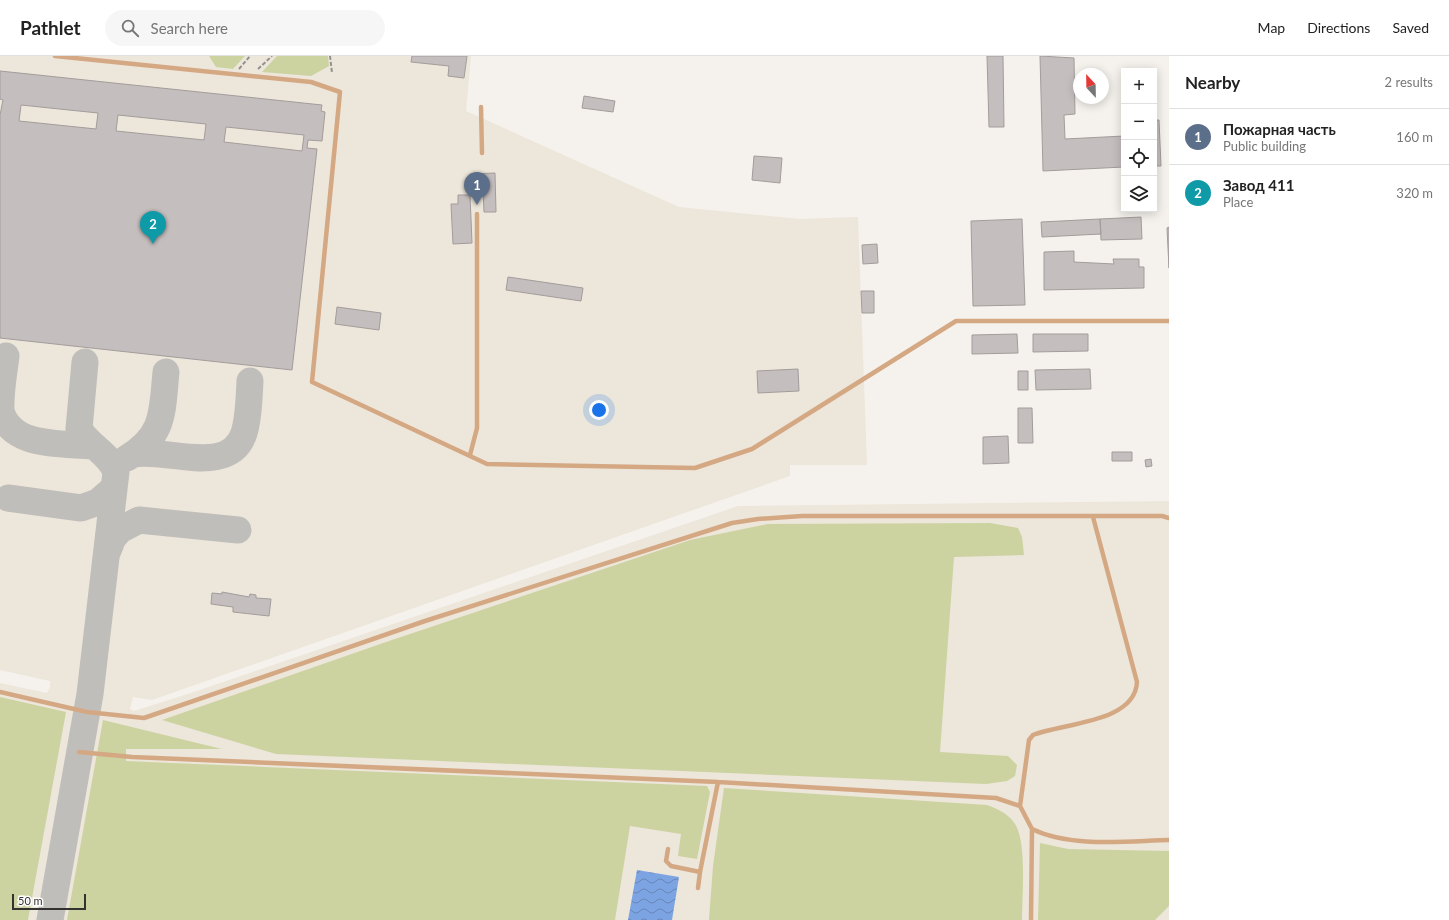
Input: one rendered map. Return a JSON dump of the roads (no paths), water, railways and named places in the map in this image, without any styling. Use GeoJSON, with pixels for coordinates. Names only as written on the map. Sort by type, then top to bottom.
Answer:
{"type":"FeatureCollection","features":[{"type":"Feature","properties":{"kind":"lane"},"geometry":{"type":"LineString","coordinates":[[55,56],[311,82],[340,92],[312,382],[487,464],[695,468],[752,449],[956,321],[1169,321]]}},
{"type":"Feature","properties":{"kind":"lane"},"geometry":{"type":"LineString","coordinates":[[481,107],[482,153]]}},
{"type":"Feature","properties":{"kind":"lane"},"geometry":{"type":"LineString","coordinates":[[470,455],[477,428],[477,214]]}},
{"type":"Feature","properties":{"kind":"lane"},"geometry":{"type":"LineString","coordinates":[[0,692],[87,712],[144,718],[433,618],[732,523],[745,521],[802,516],[1162,516],[1169,518]]}},
{"type":"Feature","properties":{"kind":"lane"},"geometry":{"type":"LineString","coordinates":[[1032,920],[1032,829],[1020,806],[1029,740],[1034,735],[1100,718],[1127,705],[1135,695],[1137,682],[1093,517]]}},
{"type":"Feature","properties":{"kind":"lane"},"geometry":{"type":"LineString","coordinates":[[80,752],[132,757],[718,782],[996,798],[1020,806]]}},
{"type":"Feature","properties":{"kind":"lane"},"geometry":{"type":"LineString","coordinates":[[698,888],[718,782]]}},
{"type":"Feature","properties":{"kind":"lane"},"geometry":{"type":"LineString","coordinates":[[1032,829],[1045,836],[1081,841],[1169,840]]}},
{"type":"Feature","properties":{"kind":"lane"},"geometry":{"type":"LineString","coordinates":[[668,849],[666,861],[671,866],[700,872]]}},
{"type":"Feature","properties":{"kind":"water"},"geometry":{"type":"Polygon","coordinates":[[[637,870],[679,877],[672,920],[628,920],[637,870]]]}},
{"type":"Feature","properties":{"kind":"place","name":"Пожарная часть"},"geometry":{"type":"Point","coordinates":[477,205]}},
{"type":"Feature","properties":{"kind":"place","name":"Завод 411"},"geometry":{"type":"Point","coordinates":[153,244]}}]}
